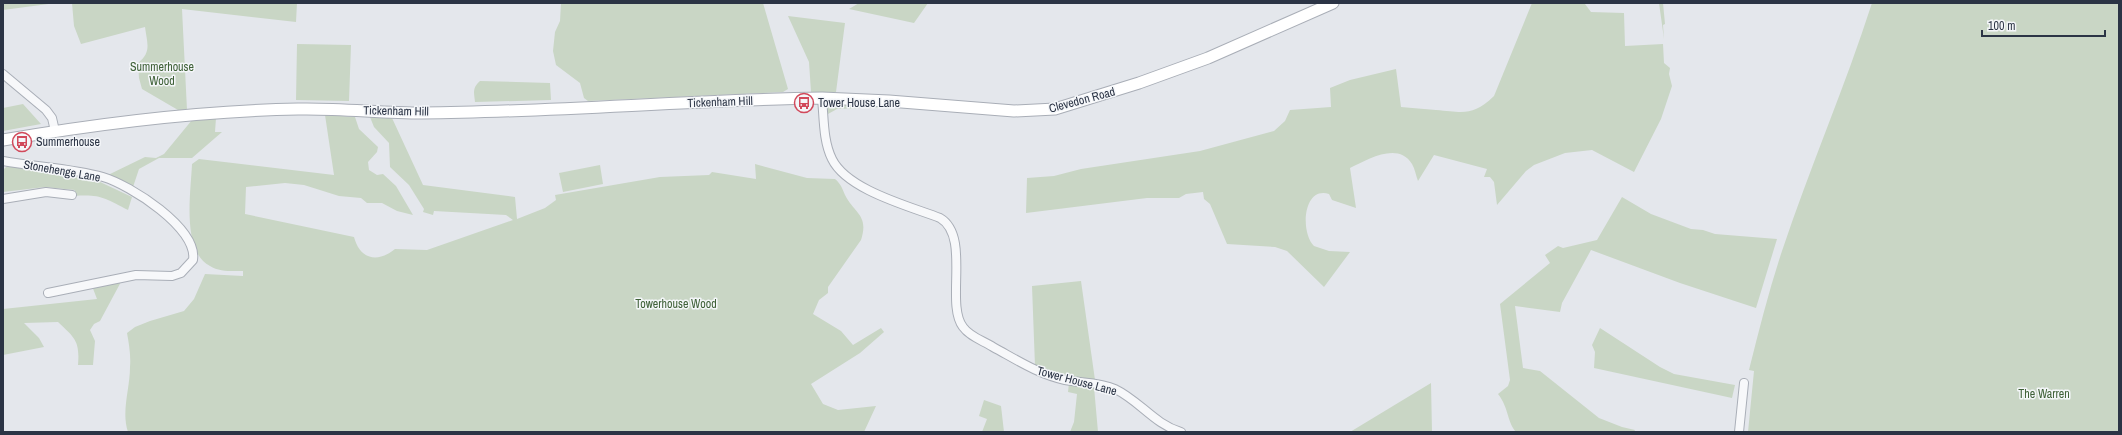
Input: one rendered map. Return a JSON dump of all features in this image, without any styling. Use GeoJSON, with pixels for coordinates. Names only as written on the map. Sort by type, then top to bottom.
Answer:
{"type":"FeatureCollection","features":[{"type":"Feature","properties":{"kind":"main road","name":"Clevedon Road"},"geometry":{"type":"LineString","coordinates":[[792,99],[822,98],[889,100],[1014,111],[1055,109],[1125,88],[1208,58],[1332,3]]}},
{"type":"Feature","properties":{"kind":"main road","name":"Tickenham Hill"},"geometry":{"type":"LineString","coordinates":[[3,140],[55,131],[216,112],[300,108],[422,113],[792,99]]}},
{"type":"Feature","properties":{"kind":"street"},"geometry":{"type":"LineString","coordinates":[[8,75],[46,110],[52,118],[55,131]]}},
{"type":"Feature","properties":{"kind":"street","name":"Tower House Lane"},"geometry":{"type":"LineString","coordinates":[[822,98],[828,149],[835,165],[841,172],[868,189],[940,218],[947,223],[953,239],[957,261],[959,319],[967,332],[1040,372],[1063,380],[1113,388],[1129,397],[1164,425],[1181,432]]}},
{"type":"Feature","properties":{"kind":"street","name":"Stonehenge Lane"},"geometry":{"type":"LineString","coordinates":[[3,161],[76,171],[104,178],[121,185],[152,205],[176,224],[187,237],[193,250],[193,260],[181,273],[172,276],[136,275],[48,293]]}},
{"type":"Feature","properties":{"kind":"street"},"geometry":{"type":"LineString","coordinates":[[3,199],[46,192],[72,195]]}},
{"type":"Feature","properties":{"kind":"street"},"geometry":{"type":"LineString","coordinates":[[1739,432],[1744,383]]}},
{"type":"Feature","properties":{"kind":"green space"},"geometry":{"type":"Polygon","coordinates":[[[3,3],[56,3],[3,10],[3,3]]]}},
{"type":"Feature","properties":{"kind":"green space","name":"Summerhouse Wood"},"geometry":{"type":"Polygon","coordinates":[[[72,3],[297,3],[296,22],[182,9],[187,110],[178,110],[142,89],[139,78],[138,63],[145,55],[148,47],[145,27],[81,44],[74,26],[72,3]]]}},
{"type":"Feature","properties":{"kind":"green space"},"geometry":{"type":"Polygon","coordinates":[[[561,3],[763,3],[788,89],[783,92],[588,101],[584,98],[580,83],[556,65],[553,51],[555,32],[560,21],[561,3]]]}},
{"type":"Feature","properties":{"kind":"green space"},"geometry":{"type":"Polygon","coordinates":[[[859,3],[928,3],[914,23],[849,9],[859,3]]]}},
{"type":"Feature","properties":{"kind":"green space"},"geometry":{"type":"Polygon","coordinates":[[[1532,3],[1586,3],[1585,4],[1591,12],[1624,13],[1625,46],[1663,44],[1664,63],[1670,68],[1669,74],[1672,86],[1661,119],[1634,172],[1592,150],[1565,153],[1534,165],[1526,171],[1497,205],[1494,182],[1490,177],[1484,177],[1487,169],[1434,155],[1418,181],[1412,164],[1406,157],[1391,153],[1373,157],[1350,168],[1356,208],[1332,200],[1329,194],[1320,193],[1309,203],[1306,212],[1307,231],[1314,246],[1329,251],[1350,252],[1324,287],[1287,251],[1275,247],[1227,244],[1210,204],[1204,199],[1203,192],[1186,194],[1179,198],[1147,198],[1026,213],[1027,178],[1054,176],[1081,169],[1200,151],[1274,131],[1285,121],[1290,110],[1331,107],[1330,88],[1350,80],[1396,69],[1401,107],[1460,112],[1473,110],[1486,103],[1494,96],[1532,3]]]}},
{"type":"Feature","properties":{"kind":"green space"},"geometry":{"type":"Polygon","coordinates":[[[1659,3],[1663,3],[1665,24],[1663,25],[1664,39],[1659,3]]]}},
{"type":"Feature","properties":{"kind":"green space","name":"The Warren"},"geometry":{"type":"Polygon","coordinates":[[[1872,3],[2119,3],[2119,432],[1748,432],[1754,371],[1749,370],[1773,280],[1804,189],[1862,34],[1872,3]]]}},
{"type":"Feature","properties":{"kind":"green space"},"geometry":{"type":"Polygon","coordinates":[[[788,16],[845,23],[836,92],[811,92],[809,62],[788,16]]]}},
{"type":"Feature","properties":{"kind":"green space"},"geometry":{"type":"Polygon","coordinates":[[[297,44],[351,45],[349,101],[296,100],[297,44]]]}},
{"type":"Feature","properties":{"kind":"green space"},"geometry":{"type":"Polygon","coordinates":[[[480,81],[550,83],[551,100],[475,102],[475,88],[480,81]]]}},
{"type":"Feature","properties":{"kind":"green space"},"geometry":{"type":"Polygon","coordinates":[[[831,103],[890,105],[891,108],[837,109],[828,114],[827,118],[827,108],[831,103]]]}},
{"type":"Feature","properties":{"kind":"green space"},"geometry":{"type":"Polygon","coordinates":[[[23,104],[41,124],[3,131],[3,108],[23,104]]]}},
{"type":"Feature","properties":{"kind":"green space","name":"Towerhouse Wood"},"geometry":{"type":"Polygon","coordinates":[[[325,115],[355,117],[359,129],[378,147],[377,152],[368,162],[369,170],[377,175],[383,174],[396,186],[413,215],[397,211],[382,203],[367,203],[361,198],[339,196],[304,185],[285,183],[246,187],[245,214],[354,237],[361,251],[370,257],[382,256],[395,249],[427,250],[513,220],[506,215],[434,211],[433,215],[423,212],[424,209],[409,185],[390,167],[389,143],[374,127],[370,117],[392,118],[423,185],[515,197],[517,219],[545,208],[556,200],[555,195],[660,177],[709,175],[712,172],[756,179],[755,164],[807,178],[835,179],[840,184],[845,195],[860,215],[863,225],[863,232],[861,240],[828,287],[828,293],[819,300],[813,314],[841,331],[853,345],[881,328],[884,332],[860,353],[811,384],[823,404],[838,410],[876,406],[864,432],[128,432],[125,416],[130,375],[127,333],[135,327],[150,321],[184,311],[194,299],[205,274],[243,276],[243,271],[221,270],[210,266],[201,258],[195,248],[191,234],[190,220],[192,164],[199,159],[334,175],[325,115]]]}},
{"type":"Feature","properties":{"kind":"green space"},"geometry":{"type":"Polygon","coordinates":[[[216,118],[215,132],[222,132],[192,158],[159,158],[139,169],[133,187],[108,175],[145,157],[156,158],[164,154],[192,120],[216,118]]]}},
{"type":"Feature","properties":{"kind":"green space"},"geometry":{"type":"Polygon","coordinates":[[[600,165],[603,184],[563,192],[559,173],[600,165]]]}},
{"type":"Feature","properties":{"kind":"green space"},"geometry":{"type":"Polygon","coordinates":[[[7,166],[98,181],[132,197],[128,210],[114,202],[96,196],[74,196],[75,190],[45,187],[3,192],[3,170],[7,166]]]}},
{"type":"Feature","properties":{"kind":"green space"},"geometry":{"type":"Polygon","coordinates":[[[1622,197],[1651,214],[1691,229],[1703,230],[1715,234],[1777,239],[1756,308],[1680,283],[1591,250],[1562,303],[1560,312],[1515,306],[1523,368],[1540,371],[1599,418],[1622,427],[1635,430],[1634,432],[1516,432],[1511,424],[1502,399],[1498,394],[1508,386],[1510,380],[1500,304],[1550,263],[1545,255],[1558,246],[1563,248],[1597,240],[1622,197]]]}},
{"type":"Feature","properties":{"kind":"green space"},"geometry":{"type":"Polygon","coordinates":[[[122,280],[100,321],[94,324],[90,330],[95,341],[93,365],[78,365],[78,350],[75,340],[58,322],[24,323],[39,338],[44,347],[3,355],[3,309],[97,299],[92,286],[122,280]]]}},
{"type":"Feature","properties":{"kind":"green space"},"geometry":{"type":"Polygon","coordinates":[[[1081,281],[1095,380],[1068,376],[1035,366],[1032,286],[1081,281]]]}},
{"type":"Feature","properties":{"kind":"green space"},"geometry":{"type":"Polygon","coordinates":[[[1600,328],[1660,367],[1674,374],[1735,385],[1732,398],[1594,368],[1595,352],[1592,345],[1600,328]]]}},
{"type":"Feature","properties":{"kind":"green space"},"geometry":{"type":"Polygon","coordinates":[[[1069,383],[1094,387],[1098,432],[1070,432],[1074,422],[1077,394],[1068,392],[1069,383]]]}},
{"type":"Feature","properties":{"kind":"green space"},"geometry":{"type":"Polygon","coordinates":[[[1431,383],[1432,432],[1350,432],[1431,383]]]}},
{"type":"Feature","properties":{"kind":"green space"},"geometry":{"type":"Polygon","coordinates":[[[984,400],[1001,406],[1004,432],[982,432],[987,419],[979,416],[984,400]]]}},
{"type":"Feature","properties":{"kind":"place","name":"Tower House Lane"},"geometry":{"type":"Point","coordinates":[804,103]}},
{"type":"Feature","properties":{"kind":"place","name":"Summerhouse"},"geometry":{"type":"Point","coordinates":[22,142]}}]}
